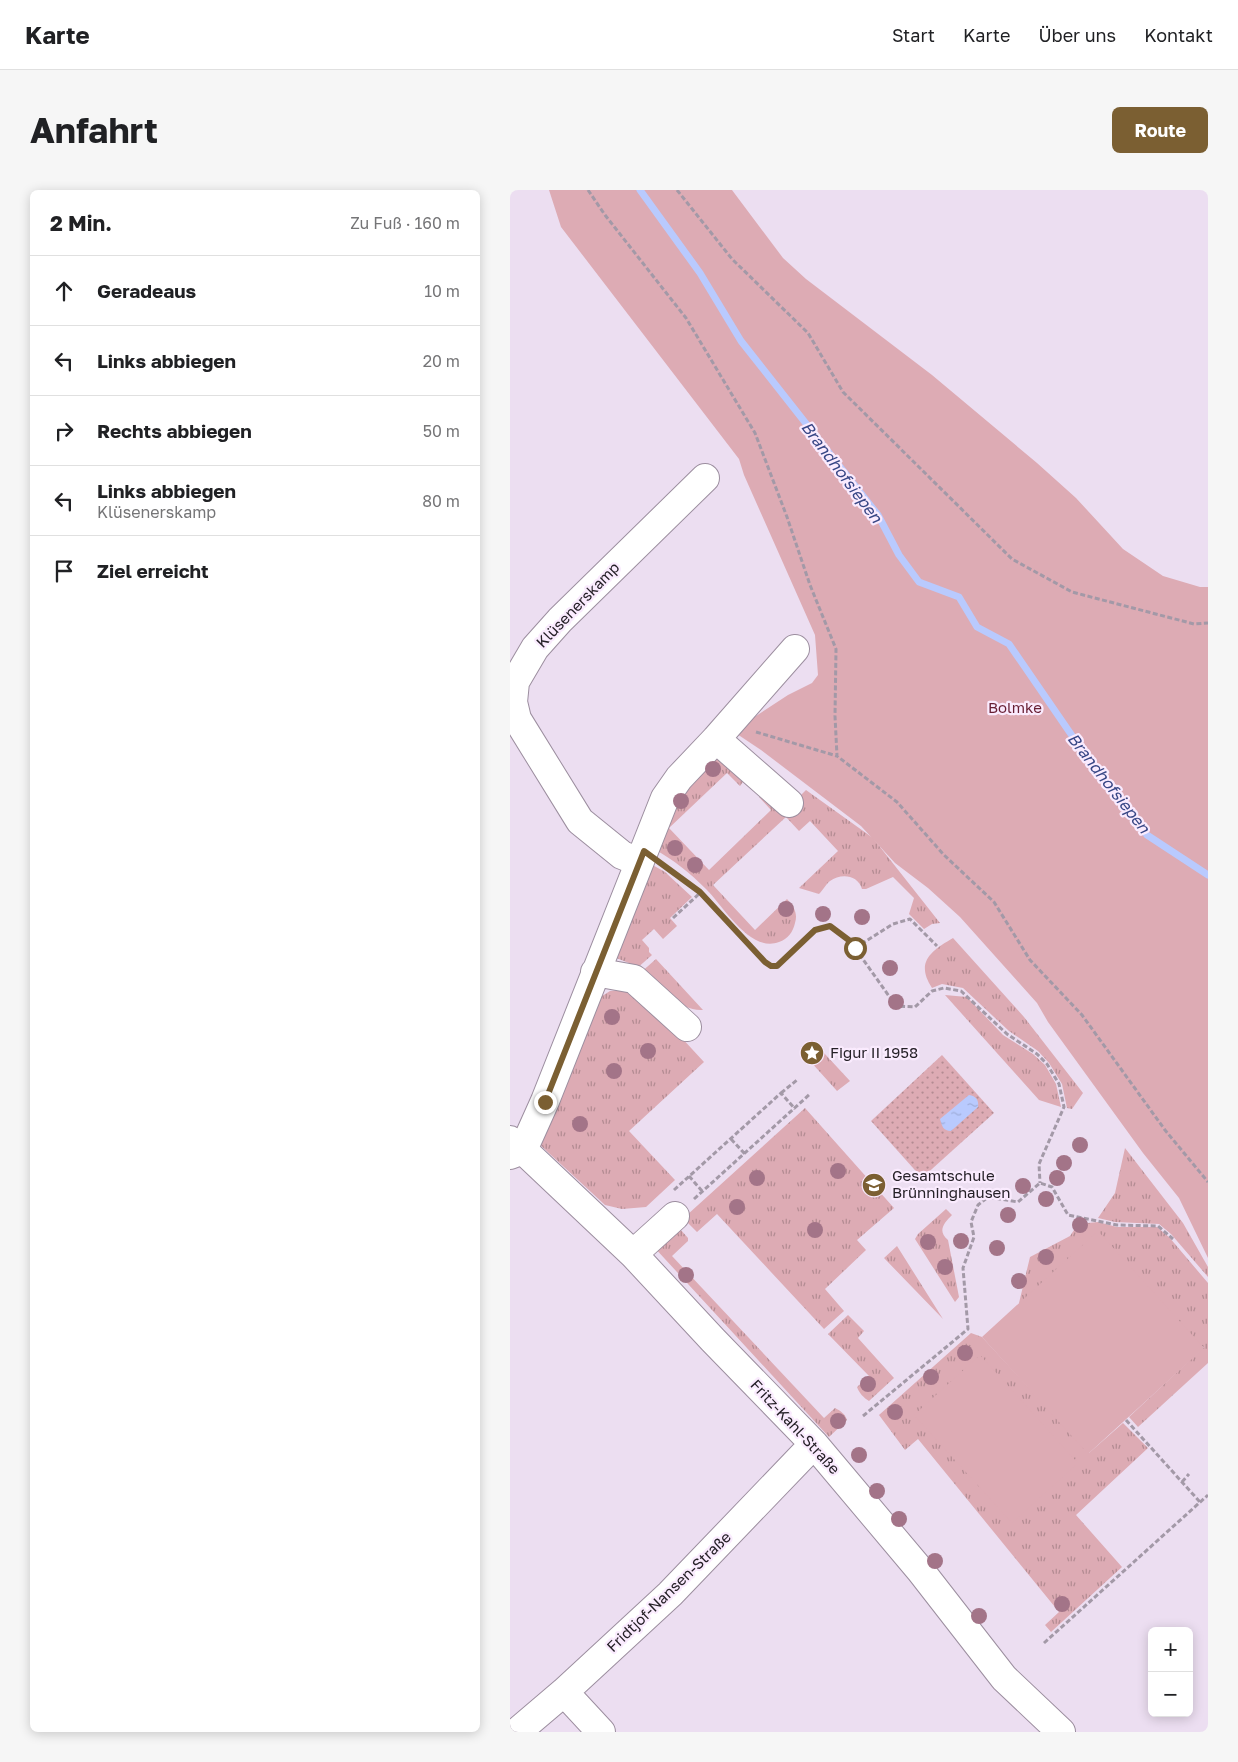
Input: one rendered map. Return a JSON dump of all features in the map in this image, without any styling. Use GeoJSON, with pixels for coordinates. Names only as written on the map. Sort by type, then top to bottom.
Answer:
{"type":"FeatureCollection","features":[{"type":"Feature","properties":{"kind":"street","name":"Klüsenerskamp"},"geometry":{"type":"LineString","coordinates":[[642,856],[622,854],[580,821],[518,719],[513,702],[515,682],[536,648],[560,620],[705,478]]}},
{"type":"Feature","properties":{"kind":"street"},"geometry":{"type":"LineString","coordinates":[[514,1148],[545,1102],[665,798],[679,778],[795,649]]}},
{"type":"Feature","properties":{"kind":"street"},"geometry":{"type":"LineString","coordinates":[[724,730],[789,803]]}},
{"type":"Feature","properties":{"kind":"street"},"geometry":{"type":"LineString","coordinates":[[595,972],[634,979],[687,1027]]}},
{"type":"Feature","properties":{"kind":"street","name":"Fritz-Kahl-Straße"},"geometry":{"type":"LineString","coordinates":[[514,1148],[633,1254],[814,1444],[920,1570],[1004,1678],[1060,1732]]}},
{"type":"Feature","properties":{"kind":"street"},"geometry":{"type":"LineString","coordinates":[[633,1254],[672,1206]]}},
{"type":"Feature","properties":{"kind":"street","name":"Fridtjof-Nansen-Straße"},"geometry":{"type":"LineString","coordinates":[[517,1732],[564,1692],[670,1594],[814,1444]]}},
{"type":"Feature","properties":{"kind":"street"},"geometry":{"type":"LineString","coordinates":[[564,1692],[600,1732]]}},
{"type":"Feature","properties":{"kind":"path"},"geometry":{"type":"LineString","coordinates":[[588,190],[605,215],[686,318],[755,433],[836,650],[835,716],[837,756]]}},
{"type":"Feature","properties":{"kind":"path"},"geometry":{"type":"LineString","coordinates":[[677,190],[732,259],[808,333],[843,392],[1012,559],[1072,592],[1194,624],[1208,623]]}},
{"type":"Feature","properties":{"kind":"path"},"geometry":{"type":"LineString","coordinates":[[724,730],[741,728],[837,756],[897,802],[944,855],[994,902],[1030,960],[1082,1014],[1166,1130],[1208,1182]]}},
{"type":"Feature","properties":{"kind":"path"},"geometry":{"type":"LineString","coordinates":[[642,856],[700,892],[765,962],[771,966],[777,966],[815,930],[830,926],[850,941],[896,1006],[915,1007],[932,991],[944,988],[961,991],[1006,1034],[1037,1054],[1047,1064],[1059,1084],[1064,1107],[1039,1164],[1040,1184]]}},
{"type":"Feature","properties":{"kind":"path"},"geometry":{"type":"LineString","coordinates":[[673,918],[700,892]]}},
{"type":"Feature","properties":{"kind":"path"},"geometry":{"type":"LineString","coordinates":[[855,948],[893,924],[910,919],[937,946]]}},
{"type":"Feature","properties":{"kind":"path"},"geometry":{"type":"LineString","coordinates":[[672,1206],[689,1176],[797,1080]]}},
{"type":"Feature","properties":{"kind":"path"},"geometry":{"type":"LineString","coordinates":[[781,1093],[794,1109]]}},
{"type":"Feature","properties":{"kind":"path"},"geometry":{"type":"LineString","coordinates":[[672,1206],[702,1191],[810,1094]]}},
{"type":"Feature","properties":{"kind":"path"},"geometry":{"type":"LineString","coordinates":[[731,1139],[744,1154]]}},
{"type":"Feature","properties":{"kind":"path"},"geometry":{"type":"LineString","coordinates":[[689,1176],[702,1191]]}},
{"type":"Feature","properties":{"kind":"path"},"geometry":{"type":"LineString","coordinates":[[1040,1184],[1052,1187],[1068,1215],[1117,1225],[1158,1226],[1173,1239]]}},
{"type":"Feature","properties":{"kind":"path"},"geometry":{"type":"LineString","coordinates":[[863,1416],[968,1328],[963,1268],[974,1237],[971,1222],[978,1205],[988,1197],[1018,1202],[1040,1184]]}},
{"type":"Feature","properties":{"kind":"path"},"geometry":{"type":"LineString","coordinates":[[1126,1420],[1200,1502]]}},
{"type":"Feature","properties":{"kind":"path"},"geometry":{"type":"LineString","coordinates":[[1182,1482],[1189,1474]]}},
{"type":"Feature","properties":{"kind":"path"},"geometry":{"type":"LineString","coordinates":[[1044,1643],[1208,1494]]}},
{"type":"Feature","properties":{"kind":"green space","name":"Bolmke"},"geometry":{"type":"Polygon","coordinates":[[[549,190],[732,190],[783,258],[806,279],[932,375],[1037,463],[1076,498],[1123,549],[1163,576],[1200,587],[1208,587],[1208,1258],[1179,1198],[1143,1153],[1048,1022],[1037,1003],[960,917],[928,888],[895,863],[861,826],[737,734],[750,720],[788,695],[812,683],[818,675],[815,635],[744,475],[739,459],[561,227],[549,190]]]}},
{"type":"Feature","properties":{"kind":"green space"},"geometry":{"type":"Polygon","coordinates":[[[715,756],[745,779],[740,786],[727,773],[669,828],[709,870],[771,810],[759,797],[790,806],[806,790],[873,838],[940,923],[932,924],[924,929],[909,914],[914,898],[893,877],[866,889],[862,889],[860,884],[853,878],[844,876],[834,878],[819,894],[799,888],[838,851],[810,821],[799,831],[786,817],[713,885],[755,930],[787,899],[793,907],[796,913],[795,923],[785,939],[768,944],[748,935],[694,878],[675,862],[654,849],[675,799],[715,756]]]}},
{"type":"Feature","properties":{"kind":"green space"},"geometry":{"type":"Polygon","coordinates":[[[649,863],[665,872],[692,897],[670,918],[677,926],[663,939],[654,929],[642,940],[652,955],[635,970],[629,963],[611,956],[649,863]]]}},
{"type":"Feature","properties":{"kind":"green space"},"geometry":{"type":"Polygon","coordinates":[[[953,938],[1024,1017],[1083,1093],[1072,1109],[1067,1108],[1062,1084],[1049,1063],[1038,1051],[1009,1031],[963,988],[942,984],[932,988],[927,979],[925,964],[932,953],[953,938]]]}},
{"type":"Feature","properties":{"kind":"green space"},"geometry":{"type":"Polygon","coordinates":[[[656,959],[703,1010],[695,1010],[678,1003],[639,974],[656,959]]]}},
{"type":"Feature","properties":{"kind":"green space"},"geometry":{"type":"Polygon","coordinates":[[[622,990],[644,997],[704,1062],[629,1131],[675,1180],[646,1207],[622,1209],[605,1205],[538,1143],[599,998],[610,991],[622,990]]]}},
{"type":"Feature","properties":{"kind":"green space"},"geometry":{"type":"Polygon","coordinates":[[[945,995],[967,997],[1003,1035],[1033,1054],[1045,1065],[1056,1084],[1061,1107],[1039,1100],[945,995]]]}},
{"type":"Feature","properties":{"kind":"green space"},"geometry":{"type":"Polygon","coordinates":[[[812,1040],[850,1081],[837,1091],[801,1051],[812,1040]]]}},
{"type":"Feature","properties":{"kind":"green space"},"geometry":{"type":"Polygon","coordinates":[[[942,1055],[994,1113],[922,1178],[871,1121],[942,1055]]]}},
{"type":"Feature","properties":{"kind":"green space"},"geometry":{"type":"Polygon","coordinates":[[[805,1108],[894,1208],[857,1240],[866,1250],[825,1289],[844,1311],[824,1329],[717,1214],[697,1232],[687,1222],[687,1215],[805,1108]]]}},
{"type":"Feature","properties":{"kind":"green space"},"geometry":{"type":"Polygon","coordinates":[[[1125,1148],[1183,1223],[1208,1267],[1208,1277],[1171,1234],[1159,1224],[1115,1222],[1098,1218],[1115,1193],[1125,1148]]]}},
{"type":"Feature","properties":{"kind":"green space"},"geometry":{"type":"Polygon","coordinates":[[[946,1209],[952,1215],[944,1224],[942,1230],[948,1240],[959,1297],[955,1302],[915,1239],[918,1234],[946,1209]]]}},
{"type":"Feature","properties":{"kind":"green space"},"geometry":{"type":"Polygon","coordinates":[[[1098,1222],[1117,1227],[1157,1227],[1169,1237],[1208,1283],[1208,1363],[1138,1427],[1129,1417],[1204,1347],[1019,1303],[1030,1257],[1070,1236],[1078,1224],[1098,1222]]]}},
{"type":"Feature","properties":{"kind":"green space"},"geometry":{"type":"Polygon","coordinates":[[[680,1229],[688,1238],[688,1241],[672,1256],[824,1418],[835,1408],[845,1416],[847,1420],[829,1437],[653,1246],[680,1229]]]}},
{"type":"Feature","properties":{"kind":"green space"},"geometry":{"type":"Polygon","coordinates":[[[1098,1231],[1204,1348],[1088,1454],[982,1337],[1098,1231]]]}},
{"type":"Feature","properties":{"kind":"green space"},"geometry":{"type":"Polygon","coordinates":[[[897,1246],[943,1319],[884,1258],[897,1246]]]}},
{"type":"Feature","properties":{"kind":"green space"},"geometry":{"type":"Polygon","coordinates":[[[848,1315],[864,1331],[858,1338],[894,1378],[869,1401],[857,1387],[869,1376],[828,1334],[848,1315]]]}},
{"type":"Feature","properties":{"kind":"green space"},"geometry":{"type":"Polygon","coordinates":[[[971,1333],[982,1337],[1089,1453],[1123,1423],[1148,1448],[1076,1515],[1122,1567],[1051,1632],[1045,1625],[1059,1612],[918,1439],[905,1450],[879,1415],[971,1333]]]}},
{"type":"Feature","properties":{"kind":"green space"},"geometry":{"type":"Polygon","coordinates":[[[980,1355],[1078,1463],[1012,1523],[914,1415],[980,1355]]]}},
{"type":"Feature","properties":{"kind":"water"},"geometry":{"type":"Polygon","coordinates":[[[969,1095],[974,1096],[978,1102],[978,1107],[951,1131],[948,1131],[942,1126],[940,1119],[969,1095]]]}},
{"type":"Feature","properties":{"kind":"waterway","name":"Brandhofsiepen"},"geometry":{"type":"LineString","coordinates":[[640,190],[700,273],[741,341],[878,515],[899,555],[919,582],[959,597],[977,627],[1009,644],[1097,772],[1147,835],[1208,875]]}},
{"type":"Feature","properties":{"kind":"place","name":"Figur II 1958"},"geometry":{"type":"Point","coordinates":[812,1053]}},
{"type":"Feature","properties":{"kind":"place","name":"Gesamtschule Brünninghausen"},"geometry":{"type":"Point","coordinates":[874,1185]}},
{"type":"Feature","properties":{"kind":"route"},"geometry":{"type":"LineString","coordinates":[[545,1102],[644,851],[700,892],[765,962],[771,966],[777,966],[815,930],[830,926],[850,941],[855,948]]}}]}
